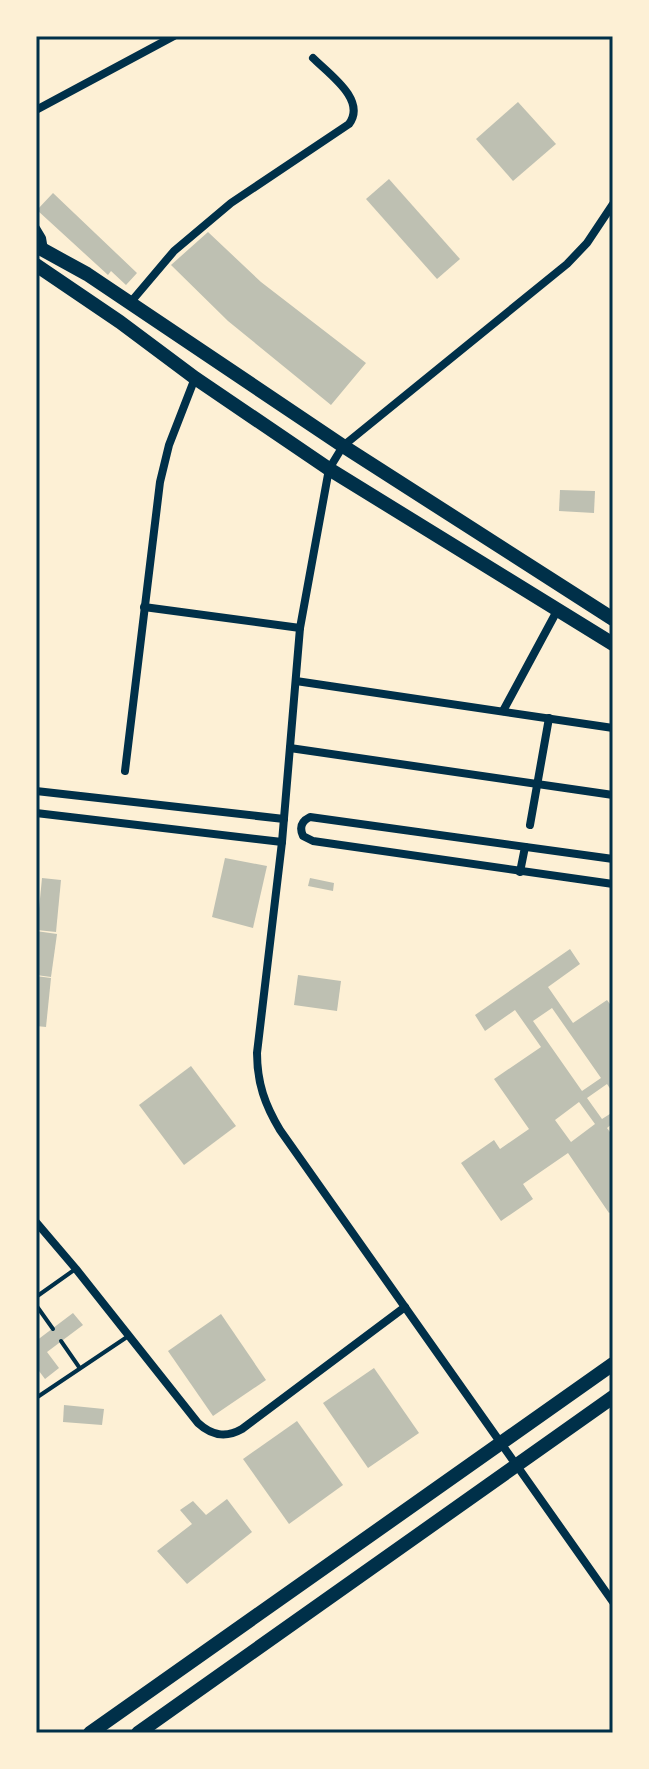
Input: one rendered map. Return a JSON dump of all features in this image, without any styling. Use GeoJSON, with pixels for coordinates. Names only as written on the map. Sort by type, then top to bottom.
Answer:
{"type":"FeatureCollection","features":[{"type":"Feature","properties":{"kind":"highway"},"geometry":{"type":"LineString","coordinates":[[40,248],[87,274],[343,446],[613,619]]}},
{"type":"Feature","properties":{"kind":"highway"},"geometry":{"type":"LineString","coordinates":[[36,265],[329,469],[613,644]]}},
{"type":"Feature","properties":{"kind":"highway"},"geometry":{"type":"LineString","coordinates":[[90,1733],[613,1364]]}},
{"type":"Feature","properties":{"kind":"highway"},"geometry":{"type":"LineString","coordinates":[[138,1733],[613,1397]]}},
{"type":"Feature","properties":{"kind":"highway"},"geometry":{"type":"LineString","coordinates":[[194,1662],[210,1683]]}},
{"type":"Feature","properties":{"kind":"street"},"geometry":{"type":"LineString","coordinates":[[36,110],[174,36]]}},
{"type":"Feature","properties":{"kind":"street"},"geometry":{"type":"LineString","coordinates":[[130,303],[174,251],[201,227],[264,179],[339,133],[353,120],[355,108],[350,97],[313,58]]}},
{"type":"Feature","properties":{"kind":"street"},"geometry":{"type":"LineString","coordinates":[[613,204],[587,243],[567,264],[343,446],[329,469],[300,628],[282,842],[258,1043],[259,1085],[280,1130],[613,1602]]}},
{"type":"Feature","properties":{"kind":"street"},"geometry":{"type":"LineString","coordinates":[[36,228],[42,238],[40,248]]}},
{"type":"Feature","properties":{"kind":"street"},"geometry":{"type":"LineString","coordinates":[[125,771],[163,470],[173,433],[195,378]]}},
{"type":"Feature","properties":{"kind":"street"},"geometry":{"type":"LineString","coordinates":[[144,607],[300,628]]}},
{"type":"Feature","properties":{"kind":"street"},"geometry":{"type":"LineString","coordinates":[[503,711],[558,609]]}},
{"type":"Feature","properties":{"kind":"street"},"geometry":{"type":"LineString","coordinates":[[296,681],[613,728]]}},
{"type":"Feature","properties":{"kind":"street"},"geometry":{"type":"LineString","coordinates":[[530,825],[549,718]]}},
{"type":"Feature","properties":{"kind":"street"},"geometry":{"type":"LineString","coordinates":[[290,748],[613,795]]}},
{"type":"Feature","properties":{"kind":"street"},"geometry":{"type":"LineString","coordinates":[[36,791],[284,819]]}},
{"type":"Feature","properties":{"kind":"street"},"geometry":{"type":"LineString","coordinates":[[36,813],[282,842]]}},
{"type":"Feature","properties":{"kind":"street"},"geometry":{"type":"LineString","coordinates":[[613,859],[310,817],[301,828],[303,836],[309,841],[613,884]]}},
{"type":"Feature","properties":{"kind":"street"},"geometry":{"type":"LineString","coordinates":[[520,872],[525,847]]}},
{"type":"Feature","properties":{"kind":"street"},"geometry":{"type":"LineString","coordinates":[[36,1222],[198,1423],[211,1432],[225,1435],[242,1429],[405,1307]]}},
{"type":"Feature","properties":{"kind":"lane"},"geometry":{"type":"LineString","coordinates":[[36,1297],[76,1269]]}},
{"type":"Feature","properties":{"kind":"lane"},"geometry":{"type":"LineString","coordinates":[[36,1305],[53,1329]]}},
{"type":"Feature","properties":{"kind":"lane"},"geometry":{"type":"LineString","coordinates":[[36,1398],[129,1336]]}},
{"type":"Feature","properties":{"kind":"lane"},"geometry":{"type":"LineString","coordinates":[[61,1341],[79,1367]]}},
{"type":"Feature","properties":{"kind":"building"},"geometry":{"type":"Polygon","coordinates":[[[518,102],[556,144],[513,181],[476,139],[518,102]]]}},
{"type":"Feature","properties":{"kind":"building"},"geometry":{"type":"Polygon","coordinates":[[[389,179],[460,259],[437,279],[366,199],[389,179]]]}},
{"type":"Feature","properties":{"kind":"building"},"geometry":{"type":"Polygon","coordinates":[[[53,193],[137,273],[126,285],[111,271],[108,275],[37,210],[53,193]]]}},
{"type":"Feature","properties":{"kind":"building"},"geometry":{"type":"Polygon","coordinates":[[[208,232],[261,282],[366,363],[331,405],[228,321],[171,265],[208,232]]]}},
{"type":"Feature","properties":{"kind":"building"},"geometry":{"type":"Polygon","coordinates":[[[560,490],[595,491],[594,513],[559,511],[560,490]]]}},
{"type":"Feature","properties":{"kind":"building"},"geometry":{"type":"Polygon","coordinates":[[[225,858],[267,866],[253,928],[212,917],[225,858]]]}},
{"type":"Feature","properties":{"kind":"building"},"geometry":{"type":"Polygon","coordinates":[[[42,878],[61,880],[56,932],[37,930],[42,878]]]}},
{"type":"Feature","properties":{"kind":"building"},"geometry":{"type":"Polygon","coordinates":[[[310,878],[334,883],[333,891],[308,886],[310,878]]]}},
{"type":"Feature","properties":{"kind":"building"},"geometry":{"type":"Polygon","coordinates":[[[36,931],[57,934],[51,977],[36,975],[36,931]]]}},
{"type":"Feature","properties":{"kind":"building"},"geometry":{"type":"Polygon","coordinates":[[[570,949],[580,964],[548,987],[573,1023],[607,1000],[613,1008],[613,1093],[607,1084],[587,1098],[602,1119],[613,1112],[613,1123],[607,1128],[613,1136],[613,1210],[609,1213],[568,1153],[523,1184],[533,1199],[501,1221],[461,1163],[494,1140],[500,1149],[529,1129],[494,1079],[541,1047],[515,1010],[485,1031],[475,1015],[570,949]],[[552,1008],[533,1021],[582,1091],[601,1078],[552,1008]],[[579,1102],[555,1120],[571,1142],[595,1124],[579,1102]]]}},
{"type":"Feature","properties":{"kind":"building"},"geometry":{"type":"Polygon","coordinates":[[[298,975],[341,981],[337,1011],[294,1005],[298,975]]]}},
{"type":"Feature","properties":{"kind":"building"},"geometry":{"type":"Polygon","coordinates":[[[36,976],[51,978],[46,1027],[36,1026],[36,976]]]}},
{"type":"Feature","properties":{"kind":"building"},"geometry":{"type":"Polygon","coordinates":[[[191,1066],[236,1126],[184,1165],[139,1105],[191,1066]]]}},
{"type":"Feature","properties":{"kind":"building"},"geometry":{"type":"Polygon","coordinates":[[[73,1313],[83,1325],[47,1352],[59,1368],[45,1379],[39,1371],[36,1373],[36,1341],[73,1313]]]}},
{"type":"Feature","properties":{"kind":"building"},"geometry":{"type":"Polygon","coordinates":[[[221,1314],[266,1380],[213,1416],[168,1351],[221,1314]]]}},
{"type":"Feature","properties":{"kind":"building"},"geometry":{"type":"Polygon","coordinates":[[[374,1368],[419,1433],[368,1468],[323,1403],[374,1368]]]}},
{"type":"Feature","properties":{"kind":"building"},"geometry":{"type":"Polygon","coordinates":[[[64,1405],[104,1409],[102,1425],[63,1422],[64,1405]]]}},
{"type":"Feature","properties":{"kind":"building"},"geometry":{"type":"Polygon","coordinates":[[[297,1421],[343,1485],[289,1524],[243,1459],[297,1421]]]}},
{"type":"Feature","properties":{"kind":"building"},"geometry":{"type":"Polygon","coordinates":[[[227,1499],[252,1532],[187,1584],[157,1551],[192,1524],[180,1510],[193,1501],[206,1515],[227,1499]]]}}]}
